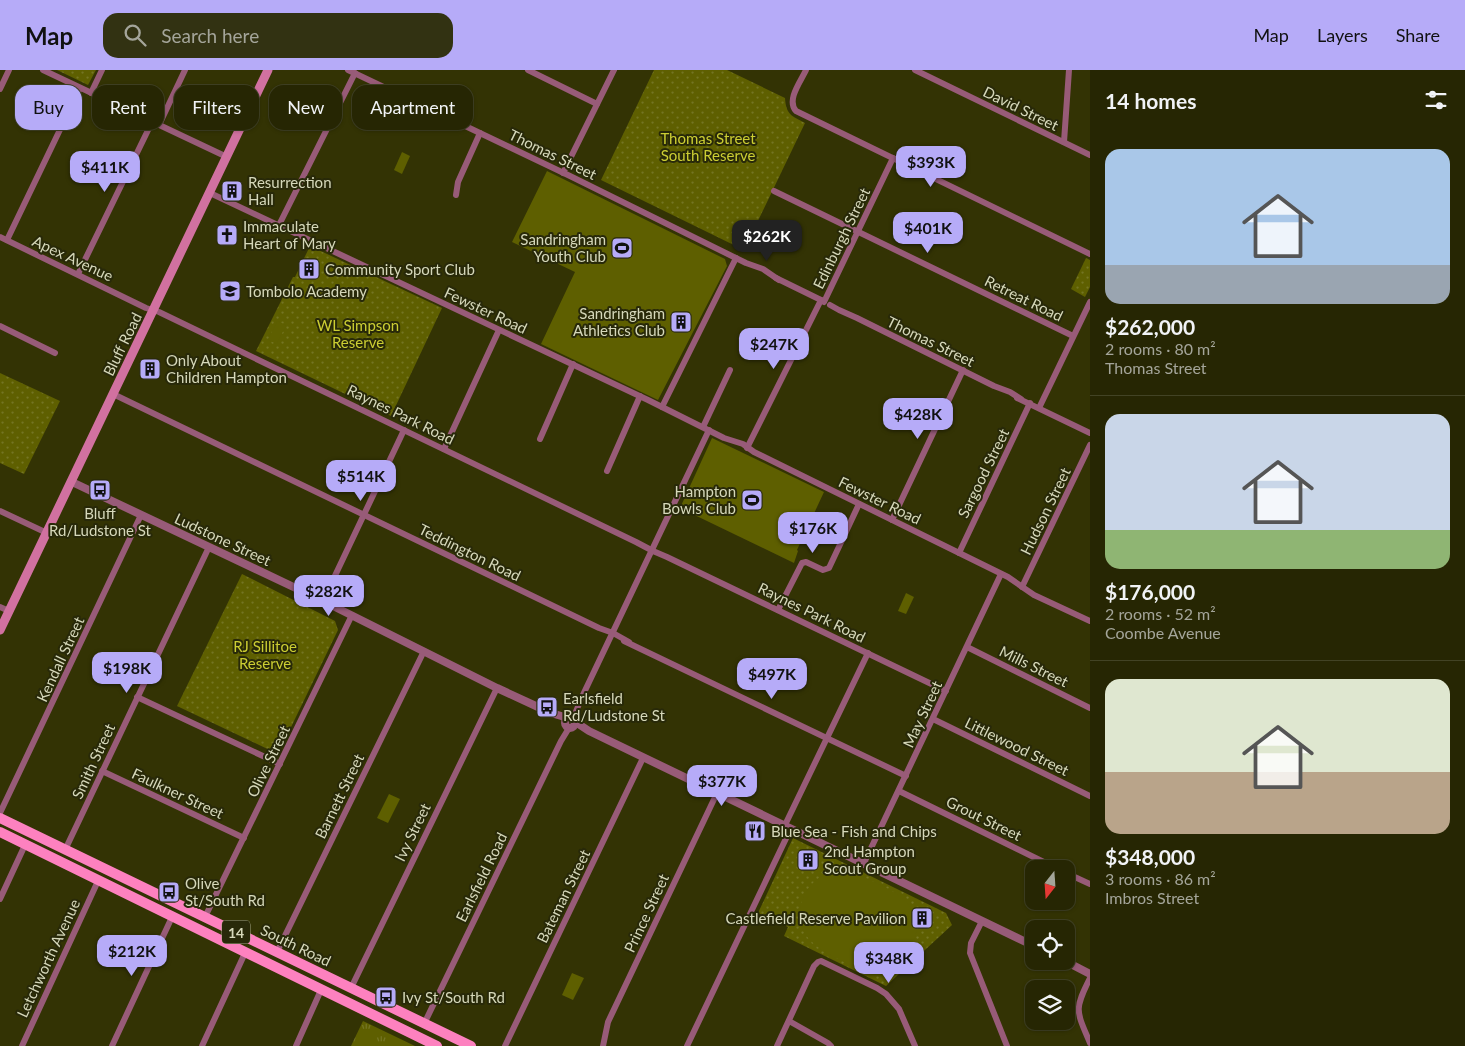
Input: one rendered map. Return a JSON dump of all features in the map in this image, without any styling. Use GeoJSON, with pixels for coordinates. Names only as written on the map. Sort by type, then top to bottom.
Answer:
{"type":"FeatureCollection","features":[{"type":"Feature","properties":{"kind":"main road","name":"Bluff Road"},"geometry":{"type":"LineString","coordinates":[[0,630],[268,70]]}},
{"type":"Feature","properties":{"kind":"main road","name":"South Road"},"geometry":{"type":"LineString","coordinates":[[0,818],[471,1046]]}},
{"type":"Feature","properties":{"kind":"main road","name":"South Road"},"geometry":{"type":"LineString","coordinates":[[0,832],[437,1046]]}},
{"type":"Feature","properties":{"kind":"main road"},"geometry":{"type":"LineString","coordinates":[[199,930],[205,918]]}},
{"type":"Feature","properties":{"kind":"main road"},"geometry":{"type":"LineString","coordinates":[[418,1037],[424,1024]]}},
{"type":"Feature","properties":{"kind":"street"},"geometry":{"type":"LineString","coordinates":[[0,89],[9,70]]}},
{"type":"Feature","properties":{"kind":"street"},"geometry":{"type":"LineString","coordinates":[[43,70],[74,85]]}},
{"type":"Feature","properties":{"kind":"street"},"geometry":{"type":"LineString","coordinates":[[95,85],[102,70]]}},
{"type":"Feature","properties":{"kind":"street"},"geometry":{"type":"LineString","coordinates":[[164,114],[185,70]]}},
{"type":"Feature","properties":{"kind":"street","name":"Thomas Street"},"geometry":{"type":"LineString","coordinates":[[348,70],[563,173],[746,263],[758,271],[842,309],[1004,392],[1090,433]]}},
{"type":"Feature","properties":{"kind":"street"},"geometry":{"type":"LineString","coordinates":[[528,70],[597,104]]}},
{"type":"Feature","properties":{"kind":"street"},"geometry":{"type":"LineString","coordinates":[[563,173],[614,70]]}},
{"type":"Feature","properties":{"kind":"street"},"geometry":{"type":"LineString","coordinates":[[806,70],[792,98],[792,104],[796,111],[1090,254]]}},
{"type":"Feature","properties":{"kind":"street","name":"David Street"},"geometry":{"type":"LineString","coordinates":[[915,70],[1090,154]]}},
{"type":"Feature","properties":{"kind":"street"},"geometry":{"type":"LineString","coordinates":[[1064,142],[1069,70]]}},
{"type":"Feature","properties":{"kind":"street"},"geometry":{"type":"LineString","coordinates":[[279,225],[355,73]]}},
{"type":"Feature","properties":{"kind":"street"},"geometry":{"type":"LineString","coordinates":[[82,89],[92,93]]}},
{"type":"Feature","properties":{"kind":"street"},"geometry":{"type":"LineString","coordinates":[[164,127],[227,157]]}},
{"type":"Feature","properties":{"kind":"street"},"geometry":{"type":"LineString","coordinates":[[3,239],[59,130]]}},
{"type":"Feature","properties":{"kind":"street"},"geometry":{"type":"LineString","coordinates":[[78,274],[148,130]]}},
{"type":"Feature","properties":{"kind":"street"},"geometry":{"type":"LineString","coordinates":[[456,195],[458,182],[480,133]]}},
{"type":"Feature","properties":{"kind":"street","name":"Edinburgh Street"},"geometry":{"type":"LineString","coordinates":[[747,448],[825,302],[893,158]]}},
{"type":"Feature","properties":{"kind":"street","name":"Retreat Road"},"geometry":{"type":"LineString","coordinates":[[774,191],[1073,336]]}},
{"type":"Feature","properties":{"kind":"street","name":"Fewster Road"},"geometry":{"type":"LineString","coordinates":[[210,193],[573,364],[724,438],[740,443],[1008,577],[1040,598],[1088,620]]}},
{"type":"Feature","properties":{"kind":"street","name":"Apex Avenue"},"geometry":{"type":"LineString","coordinates":[[3,239],[135,301],[148,305],[154,310]]}},
{"type":"Feature","properties":{"kind":"street"},"geometry":{"type":"LineString","coordinates":[[662,407],[736,258]]}},
{"type":"Feature","properties":{"kind":"street"},"geometry":{"type":"LineString","coordinates":[[1039,408],[1073,336],[1088,313],[1090,302]]}},
{"type":"Feature","properties":{"kind":"street","name":"Raynes Park Road"},"geometry":{"type":"LineString","coordinates":[[154,310],[946,691]]}},
{"type":"Feature","properties":{"kind":"street"},"geometry":{"type":"LineString","coordinates":[[0,326],[55,353]]}},
{"type":"Feature","properties":{"kind":"street"},"geometry":{"type":"LineString","coordinates":[[444,449],[499,330]]}},
{"type":"Feature","properties":{"kind":"street"},"geometry":{"type":"LineString","coordinates":[[540,439],[573,364]]}},
{"type":"Feature","properties":{"kind":"street","name":"Earlsfield Road"},"geometry":{"type":"LineString","coordinates":[[424,1024],[653,550],[730,370]]}},
{"type":"Feature","properties":{"kind":"street"},"geometry":{"type":"LineString","coordinates":[[892,520],[963,370]]}},
{"type":"Feature","properties":{"kind":"street","name":"Teddington Road"},"geometry":{"type":"LineString","coordinates":[[113,394],[906,776]]}},
{"type":"Feature","properties":{"kind":"street"},"geometry":{"type":"LineString","coordinates":[[607,471],[640,396]]}},
{"type":"Feature","properties":{"kind":"street","name":"Sargood Street"},"geometry":{"type":"LineString","coordinates":[[959,552],[1030,403]]}},
{"type":"Feature","properties":{"kind":"street"},"geometry":{"type":"LineString","coordinates":[[323,601],[404,430]]}},
{"type":"Feature","properties":{"kind":"street","name":"Hudson Street"},"geometry":{"type":"LineString","coordinates":[[1022,587],[1090,445]]}},
{"type":"Feature","properties":{"kind":"street","name":"Ludstone Street"},"geometry":{"type":"LineString","coordinates":[[72,482],[323,601],[569,723],[788,826],[1025,942]]}},
{"type":"Feature","properties":{"kind":"street"},"geometry":{"type":"LineString","coordinates":[[778,610],[802,563],[806,562],[827,570],[859,504]]}},
{"type":"Feature","properties":{"kind":"street"},"geometry":{"type":"LineString","coordinates":[[0,511],[47,533]]}},
{"type":"Feature","properties":{"kind":"street","name":"Kendall Street"},"geometry":{"type":"LineString","coordinates":[[0,813],[141,515]]}},
{"type":"Feature","properties":{"kind":"street","name":"Smith Street"},"geometry":{"type":"LineString","coordinates":[[65,850],[209,547]]}},
{"type":"Feature","properties":{"kind":"street","name":"May Street"},"geometry":{"type":"LineString","coordinates":[[864,863],[1002,574]]}},
{"type":"Feature","properties":{"kind":"street"},"geometry":{"type":"LineString","coordinates":[[0,607],[9,611]]}},
{"type":"Feature","properties":{"kind":"street"},"geometry":{"type":"LineString","coordinates":[[1088,620],[1090,611]]}},
{"type":"Feature","properties":{"kind":"street","name":"Olive Street"},"geometry":{"type":"LineString","coordinates":[[205,918],[352,616]]}},
{"type":"Feature","properties":{"kind":"street","name":"Mills Street"},"geometry":{"type":"LineString","coordinates":[[967,647],[1090,708]]}},
{"type":"Feature","properties":{"kind":"street","name":"Barnett Street"},"geometry":{"type":"LineString","coordinates":[[277,952],[424,651]]}},
{"type":"Feature","properties":{"kind":"street"},"geometry":{"type":"LineString","coordinates":[[687,1046],[827,738],[868,653]]}},
{"type":"Feature","properties":{"kind":"street","name":"Ivy Street"},"geometry":{"type":"LineString","coordinates":[[351,988],[497,688]]}},
{"type":"Feature","properties":{"kind":"street"},"geometry":{"type":"LineString","coordinates":[[137,697],[280,764]]}},
{"type":"Feature","properties":{"kind":"street","name":"Littlewood Street"},"geometry":{"type":"LineString","coordinates":[[933,719],[1090,796]]}},
{"type":"Feature","properties":{"kind":"street","name":"Bateman Street"},"geometry":{"type":"LineString","coordinates":[[505,1046],[643,758]]}},
{"type":"Feature","properties":{"kind":"street","name":"Faulkner Street"},"geometry":{"type":"LineString","coordinates":[[102,771],[244,838]]}},
{"type":"Feature","properties":{"kind":"street","name":"Grout Street"},"geometry":{"type":"LineString","coordinates":[[899,790],[1040,860]]}},
{"type":"Feature","properties":{"kind":"street","name":"Prince Street"},"geometry":{"type":"LineString","coordinates":[[603,1046],[608,1022],[717,793]]}},
{"type":"Feature","properties":{"kind":"street"},"geometry":{"type":"LineString","coordinates":[[0,899],[25,845]]}},
{"type":"Feature","properties":{"kind":"street"},"geometry":{"type":"LineString","coordinates":[[1075,877],[1090,884]]}},
{"type":"Feature","properties":{"kind":"street","name":"Letchworth Avenue"},"geometry":{"type":"LineString","coordinates":[[22,1046],[98,881]]}},
{"type":"Feature","properties":{"kind":"street"},"geometry":{"type":"LineString","coordinates":[[112,1046],[172,917]]}},
{"type":"Feature","properties":{"kind":"street"},"geometry":{"type":"LineString","coordinates":[[982,921],[971,942],[970,953],[1007,1046]]}},
{"type":"Feature","properties":{"kind":"street"},"geometry":{"type":"LineString","coordinates":[[202,1046],[245,953]]}},
{"type":"Feature","properties":{"kind":"street"},"geometry":{"type":"LineString","coordinates":[[777,1046],[814,966],[818,962],[823,961],[886,994],[899,1010],[915,1046]]}},
{"type":"Feature","properties":{"kind":"street"},"geometry":{"type":"LineString","coordinates":[[1075,966],[1090,974]]}},
{"type":"Feature","properties":{"kind":"street"},"geometry":{"type":"LineString","coordinates":[[1090,978],[1080,1000],[1078,1012],[1090,1042]]}},
{"type":"Feature","properties":{"kind":"street"},"geometry":{"type":"LineString","coordinates":[[296,1046],[321,990]]}},
{"type":"Feature","properties":{"kind":"street"},"geometry":{"type":"LineString","coordinates":[[789,1021],[831,1046]]}},
{"type":"Feature","properties":{"kind":"green space"},"geometry":{"type":"Polygon","coordinates":[[[57,70],[96,70],[88,85],[57,70]]]}},
{"type":"Feature","properties":{"kind":"green space","name":"Thomas Street South Reserve"},"geometry":{"type":"Polygon","coordinates":[[[654,70],[727,70],[785,98],[788,112],[805,123],[744,250],[601,180],[654,70]]]}},
{"type":"Feature","properties":{"kind":"green space"},"geometry":{"type":"Polygon","coordinates":[[[402,152],[410,156],[402,174],[394,170],[402,152]]]}},
{"type":"Feature","properties":{"kind":"green space"},"geometry":{"type":"Polygon","coordinates":[[[547,171],[725,259],[727,266],[658,400],[541,344],[575,272],[512,242],[547,171]]]}},
{"type":"Feature","properties":{"kind":"green space","name":"WL Simpson Reserve"},"geometry":{"type":"Polygon","coordinates":[[[310,246],[442,308],[391,416],[256,351],[310,246]]]}},
{"type":"Feature","properties":{"kind":"green space"},"geometry":{"type":"Polygon","coordinates":[[[1086,258],[1090,260],[1090,287],[1085,297],[1071,289],[1086,258]]]}},
{"type":"Feature","properties":{"kind":"green space"},"geometry":{"type":"Polygon","coordinates":[[[277,321],[286,325],[277,344],[268,340],[277,321]]]}},
{"type":"Feature","properties":{"kind":"green space"},"geometry":{"type":"Polygon","coordinates":[[[0,373],[60,401],[24,474],[0,463],[0,373]]]}},
{"type":"Feature","properties":{"kind":"green space","name":"Hampton Bowls Club"},"geometry":{"type":"Polygon","coordinates":[[[712,438],[824,492],[797,550],[794,563],[680,508],[712,438]]]}},
{"type":"Feature","properties":{"kind":"green space","name":"RJ Sillitoe Reserve"},"geometry":{"type":"Polygon","coordinates":[[[242,574],[335,621],[338,630],[278,754],[177,706],[242,574]]]}},
{"type":"Feature","properties":{"kind":"green space"},"geometry":{"type":"Polygon","coordinates":[[[906,593],[914,597],[906,614],[898,611],[906,593]]]}},
{"type":"Feature","properties":{"kind":"green space"},"geometry":{"type":"Polygon","coordinates":[[[745,663],[753,666],[745,684],[737,680],[745,663]]]}},
{"type":"Feature","properties":{"kind":"green space"},"geometry":{"type":"Polygon","coordinates":[[[389,794],[400,799],[388,823],[377,818],[389,794]]]}},
{"type":"Feature","properties":{"kind":"green space"},"geometry":{"type":"Polygon","coordinates":[[[793,838],[946,913],[952,925],[886,986],[784,936],[788,927],[758,913],[793,838]]]}},
{"type":"Feature","properties":{"kind":"green space"},"geometry":{"type":"Polygon","coordinates":[[[836,871],[852,873],[866,878],[893,892],[908,904],[915,917],[916,930],[914,942],[908,953],[898,961],[887,967],[874,970],[860,969],[821,949],[805,933],[800,918],[800,910],[805,894],[817,879],[836,871]]]}},
{"type":"Feature","properties":{"kind":"green space"},"geometry":{"type":"Polygon","coordinates":[[[572,973],[584,978],[573,1000],[562,995],[572,973]]]}},
{"type":"Feature","properties":{"kind":"green space"},"geometry":{"type":"Polygon","coordinates":[[[363,1021],[415,1046],[351,1046],[363,1021]]]}},
{"type":"Feature","properties":{"kind":"place","name":"Resurrection Hall"},"geometry":{"type":"Point","coordinates":[232,191]}},
{"type":"Feature","properties":{"kind":"place","name":"Immaculate Heart of Mary"},"geometry":{"type":"Point","coordinates":[227,235]}},
{"type":"Feature","properties":{"kind":"place","name":"Sandringham Youth Club"},"geometry":{"type":"Point","coordinates":[622,248]}},
{"type":"Feature","properties":{"kind":"place","name":"Community Sport Club"},"geometry":{"type":"Point","coordinates":[309,269]}},
{"type":"Feature","properties":{"kind":"place","name":"Tombolo Academy"},"geometry":{"type":"Point","coordinates":[230,291]}},
{"type":"Feature","properties":{"kind":"place","name":"Sandringham Athletics Club"},"geometry":{"type":"Point","coordinates":[681,322]}},
{"type":"Feature","properties":{"kind":"place","name":"Only About Children Hampton"},"geometry":{"type":"Point","coordinates":[150,369]}},
{"type":"Feature","properties":{"kind":"place","name":"Bluff Rd/Ludstone St"},"geometry":{"type":"Point","coordinates":[100,490]}},
{"type":"Feature","properties":{"kind":"place","name":"Hampton Bowls Club"},"geometry":{"type":"Point","coordinates":[752,500]}},
{"type":"Feature","properties":{"kind":"place","name":"Earlsfield Rd/Ludstone St"},"geometry":{"type":"Point","coordinates":[547,707]}},
{"type":"Feature","properties":{"kind":"place","name":"Blue Sea - Fish and Chips"},"geometry":{"type":"Point","coordinates":[755,831]}},
{"type":"Feature","properties":{"kind":"place","name":"2nd Hampton Scout Group"},"geometry":{"type":"Point","coordinates":[808,860]}},
{"type":"Feature","properties":{"kind":"place","name":"Olive St/South Rd"},"geometry":{"type":"Point","coordinates":[169,892]}},
{"type":"Feature","properties":{"kind":"place","name":"Castlefield Reserve Pavilion"},"geometry":{"type":"Point","coordinates":[922,918]}},
{"type":"Feature","properties":{"kind":"place","name":"Ivy St/South Rd"},"geometry":{"type":"Point","coordinates":[386,997]}}]}
